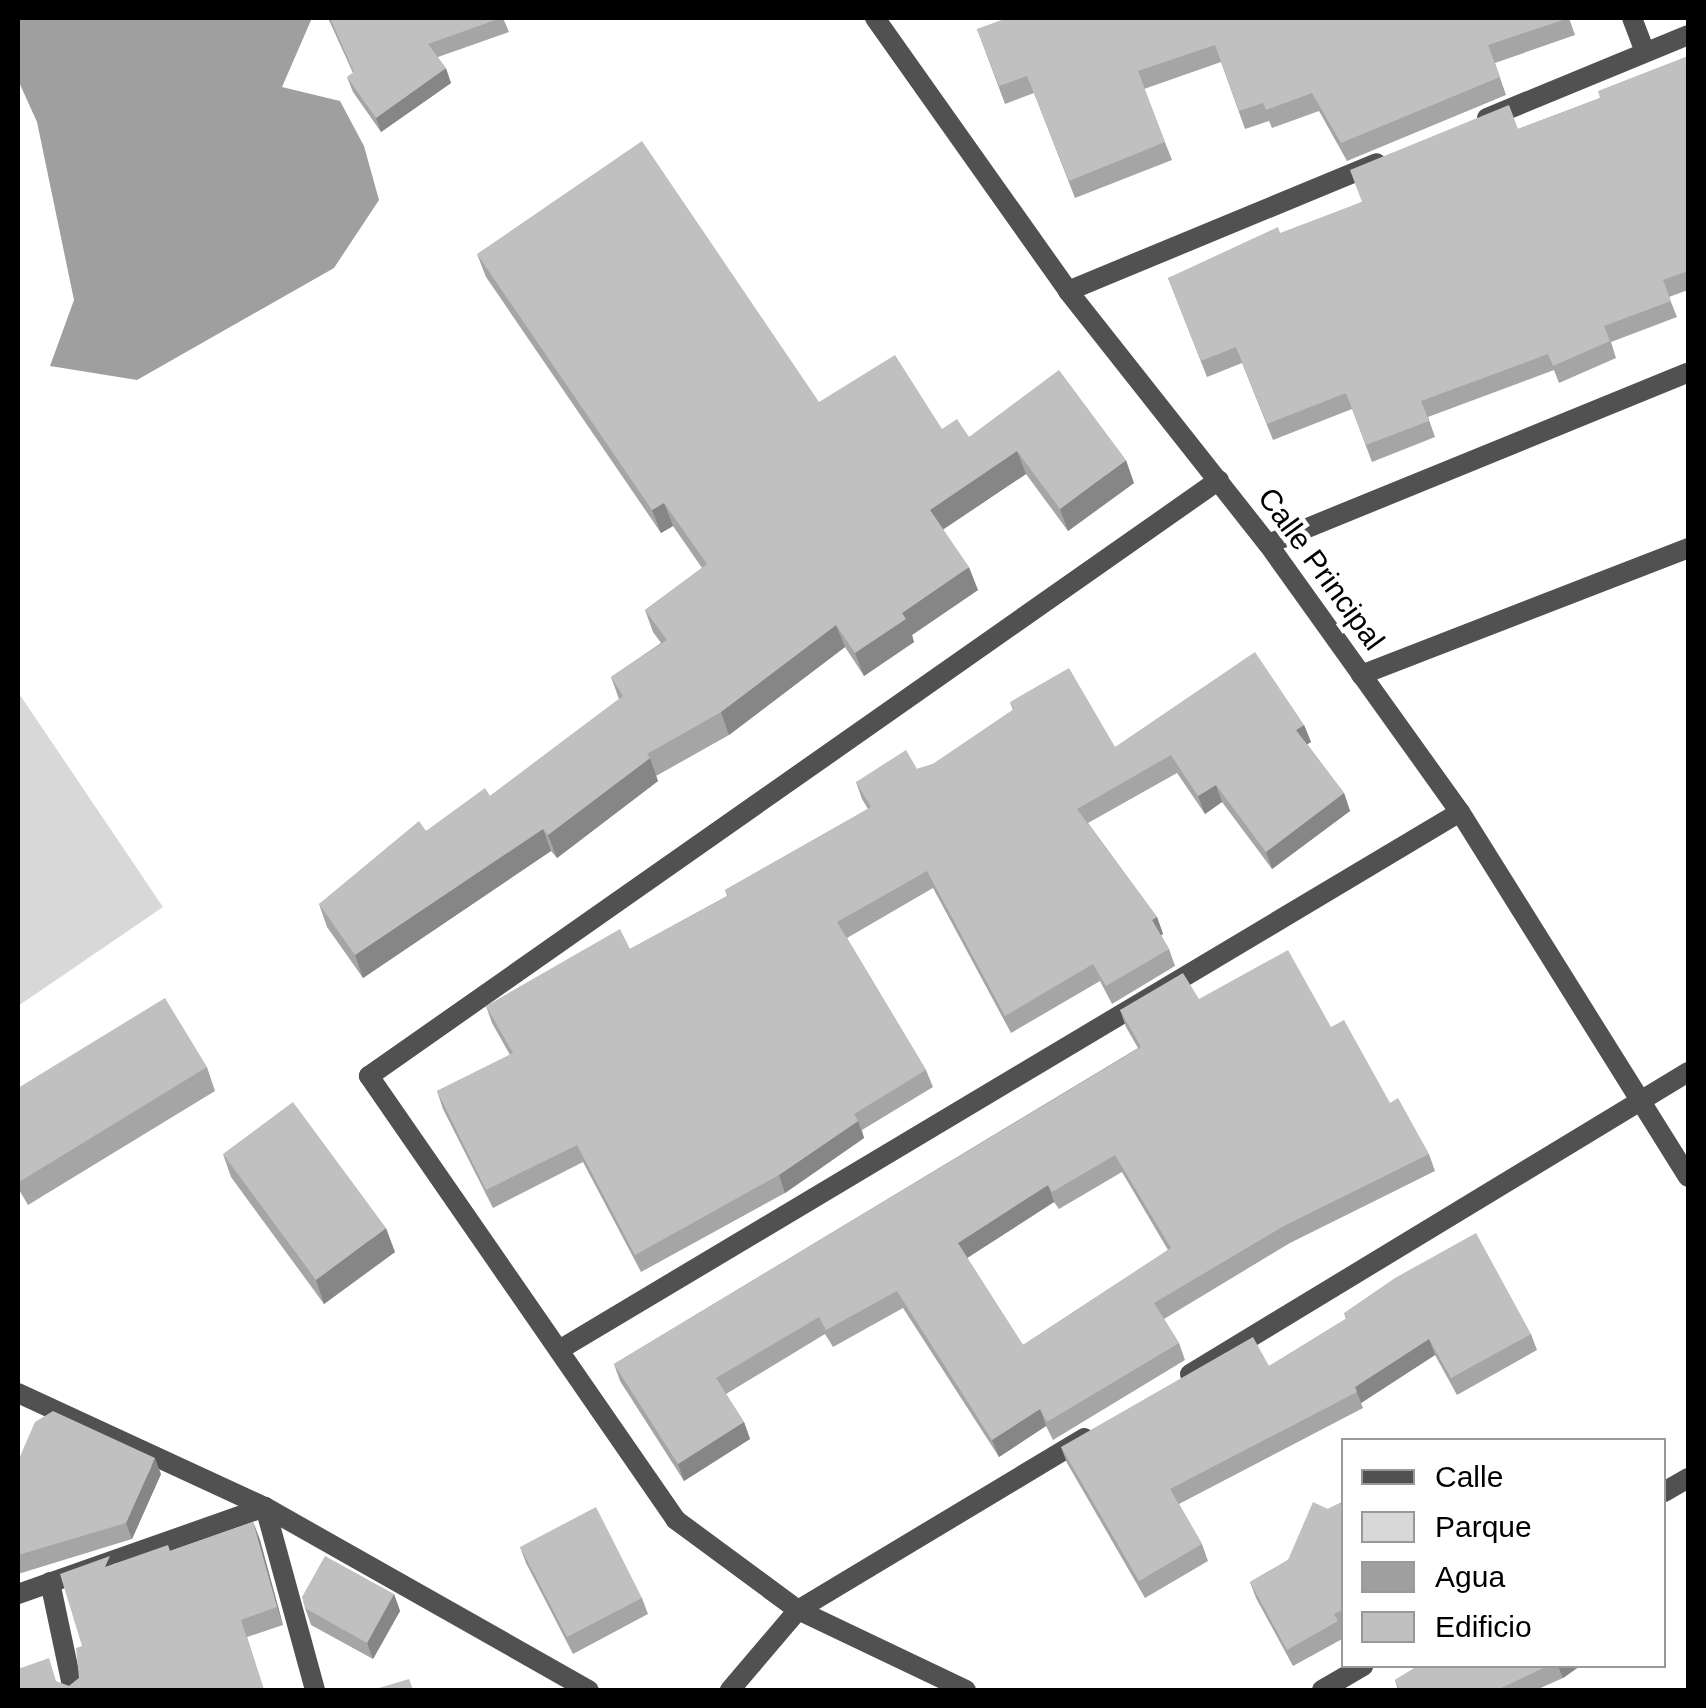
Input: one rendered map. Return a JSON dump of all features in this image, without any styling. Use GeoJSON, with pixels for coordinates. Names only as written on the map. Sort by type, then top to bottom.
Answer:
{"type":"FeatureCollection","features":[{"type":"Feature","properties":{"kind":"street","name":"Calle Principal"},"geometry":{"type":"LineString","coordinates":[[875,18],[1068,292],[1268,544],[1460,812],[1688,1177]]}},
{"type":"Feature","properties":{"kind":"street"},"geometry":{"type":"LineString","coordinates":[[1632,18],[1646,52]]}},
{"type":"Feature","properties":{"kind":"street"},"geometry":{"type":"LineString","coordinates":[[1465,127],[1688,34]]}},
{"type":"Feature","properties":{"kind":"street"},"geometry":{"type":"LineString","coordinates":[[1068,292],[1393,157]]}},
{"type":"Feature","properties":{"kind":"street"},"geometry":{"type":"LineString","coordinates":[[1268,544],[1688,373]]}},
{"type":"Feature","properties":{"kind":"street"},"geometry":{"type":"LineString","coordinates":[[966,1690],[798,1610],[676,1520],[368,1076],[1219,480]]}},
{"type":"Feature","properties":{"kind":"street"},"geometry":{"type":"LineString","coordinates":[[1361,675],[1688,548]]}},
{"type":"Feature","properties":{"kind":"street"},"geometry":{"type":"LineString","coordinates":[[559,1350],[1460,812]]}},
{"type":"Feature","properties":{"kind":"street"},"geometry":{"type":"LineString","coordinates":[[1170,1386],[1688,1072]]}},
{"type":"Feature","properties":{"kind":"street"},"geometry":{"type":"LineString","coordinates":[[18,1393],[265,1507],[589,1690]]}},
{"type":"Feature","properties":{"kind":"street"},"geometry":{"type":"LineString","coordinates":[[730,1690],[798,1610],[1102,1427]]}},
{"type":"Feature","properties":{"kind":"street"},"geometry":{"type":"LineString","coordinates":[[1666,1491],[1688,1478]]}},
{"type":"Feature","properties":{"kind":"street"},"geometry":{"type":"LineString","coordinates":[[18,1594],[265,1507]]}},
{"type":"Feature","properties":{"kind":"street"},"geometry":{"type":"LineString","coordinates":[[265,1507],[315,1690]]}},
{"type":"Feature","properties":{"kind":"street"},"geometry":{"type":"LineString","coordinates":[[50,1582],[73,1690]]}},
{"type":"Feature","properties":{"kind":"street"},"geometry":{"type":"LineString","coordinates":[[1322,1690],[1359,1668]]}},
{"type":"Feature","properties":{"kind":"green space"},"geometry":{"type":"Polygon","coordinates":[[[18,692],[163,907],[18,1006],[18,692]]]}},
{"type":"Feature","properties":{"kind":"water"},"geometry":{"type":"Polygon","coordinates":[[[18,18],[312,18],[282,87],[340,101],[364,146],[379,200],[334,268],[137,380],[50,366],[74,300],[37,122],[18,80],[18,18]]]}},
{"type":"Feature","properties":{"kind":"building"},"geometry":{"type":"Polygon","coordinates":[[[330,18],[501,18],[428,44],[446,68],[376,118],[347,77],[354,72],[330,18]]]}},
{"type":"Feature","properties":{"kind":"building"},"geometry":{"type":"Polygon","coordinates":[[[1007,18],[1569,18],[1488,45],[1500,77],[1341,143],[1312,93],[1266,110],[1263,103],[1239,111],[1215,45],[1138,71],[1165,142],[1069,181],[1027,76],[999,86],[977,29],[1007,18]]]}},
{"type":"Feature","properties":{"kind":"building"},"geometry":{"type":"Polygon","coordinates":[[[1688,56],[1688,271],[1663,280],[1671,301],[1604,326],[1610,341],[1553,366],[1548,354],[1421,401],[1429,421],[1366,445],[1346,393],[1267,424],[1236,347],[1201,361],[1168,278],[1278,227],[1280,233],[1362,202],[1350,170],[1509,105],[1518,129],[1600,98],[1598,91],[1688,56]]]}},
{"type":"Feature","properties":{"kind":"building"},"geometry":{"type":"Polygon","coordinates":[[[642,141],[819,402],[895,355],[942,429],[957,419],[969,437],[1059,370],[1126,460],[1060,509],[1017,451],[930,510],[969,567],[902,613],[906,619],[855,653],[836,625],[721,712],[647,754],[650,758],[548,835],[543,829],[355,955],[319,904],[419,821],[426,831],[485,788],[490,796],[623,696],[611,677],[667,640],[645,610],[707,564],[664,503],[652,510],[477,254],[642,141]]]}},
{"type":"Feature","properties":{"kind":"building"},"geometry":{"type":"Polygon","coordinates":[[[1255,652],[1304,725],[1296,730],[1344,793],[1266,852],[1216,785],[1198,796],[1171,755],[1077,809],[1157,917],[1152,920],[1169,949],[1106,986],[1093,964],[1005,1016],[927,871],[837,922],[926,1070],[854,1114],[858,1121],[779,1175],[635,1255],[577,1145],[486,1190],[437,1091],[513,1053],[486,1006],[620,929],[630,949],[728,896],[725,890],[871,807],[856,782],[906,750],[917,769],[933,764],[1014,709],[1010,702],[1069,668],[1115,747],[1255,652]]]}},
{"type":"Feature","properties":{"kind":"building"},"geometry":{"type":"Polygon","coordinates":[[[1288,950],[1331,1027],[1344,1020],[1390,1103],[1398,1098],[1429,1154],[1284,1226],[1154,1303],[1179,1343],[1047,1422],[1040,1409],[992,1440],[897,1291],[826,1330],[819,1317],[716,1378],[744,1422],[678,1464],[614,1364],[1141,1047],[1120,1010],[1183,973],[1199,999],[1288,950]],[[1115,1155],[1052,1192],[1048,1185],[958,1243],[1023,1345],[1171,1248],[1115,1155]]]}},
{"type":"Feature","properties":{"kind":"building"},"geometry":{"type":"Polygon","coordinates":[[[165,998],[207,1067],[19,1182],[18,1088],[165,998]]]}},
{"type":"Feature","properties":{"kind":"building"},"geometry":{"type":"Polygon","coordinates":[[[293,1102],[386,1228],[316,1280],[223,1154],[293,1102]]]}},
{"type":"Feature","properties":{"kind":"building"},"geometry":{"type":"Polygon","coordinates":[[[1476,1233],[1531,1334],[1451,1378],[1429,1339],[1355,1387],[1357,1392],[1170,1489],[1202,1544],[1139,1581],[1061,1447],[1253,1337],[1269,1366],[1347,1318],[1344,1313],[1395,1278],[1476,1233]]]}},
{"type":"Feature","properties":{"kind":"building"},"geometry":{"type":"Polygon","coordinates":[[[53,1411],[155,1458],[126,1523],[18,1555],[18,1461],[35,1422],[53,1411]]]}},
{"type":"Feature","properties":{"kind":"building"},"geometry":{"type":"Polygon","coordinates":[[[1313,1502],[1328,1509],[1341,1502],[1341,1610],[1334,1614],[1338,1621],[1287,1650],[1250,1582],[1288,1560],[1313,1502]]]}},
{"type":"Feature","properties":{"kind":"building"},"geometry":{"type":"Polygon","coordinates":[[[596,1507],[642,1598],[567,1637],[520,1547],[596,1507]]]}},
{"type":"Feature","properties":{"kind":"building"},"geometry":{"type":"Polygon","coordinates":[[[253,1522],[277,1607],[241,1620],[264,1690],[18,1690],[18,1669],[49,1658],[56,1681],[69,1686],[79,1678],[76,1648],[82,1646],[60,1574],[110,1556],[105,1567],[168,1545],[170,1551],[253,1522]]]}},
{"type":"Feature","properties":{"kind":"building"},"geometry":{"type":"Polygon","coordinates":[[[325,1556],[394,1594],[367,1643],[305,1608],[302,1597],[325,1556]]]}},
{"type":"Feature","properties":{"kind":"building"},"geometry":{"type":"Polygon","coordinates":[[[1415,1668],[1544,1668],[1497,1690],[1400,1690],[1395,1680],[1415,1668]]]}},
{"type":"Feature","properties":{"kind":"building"},"geometry":{"type":"Polygon","coordinates":[[[409,1679],[413,1690],[372,1690],[409,1679]]]}}]}
